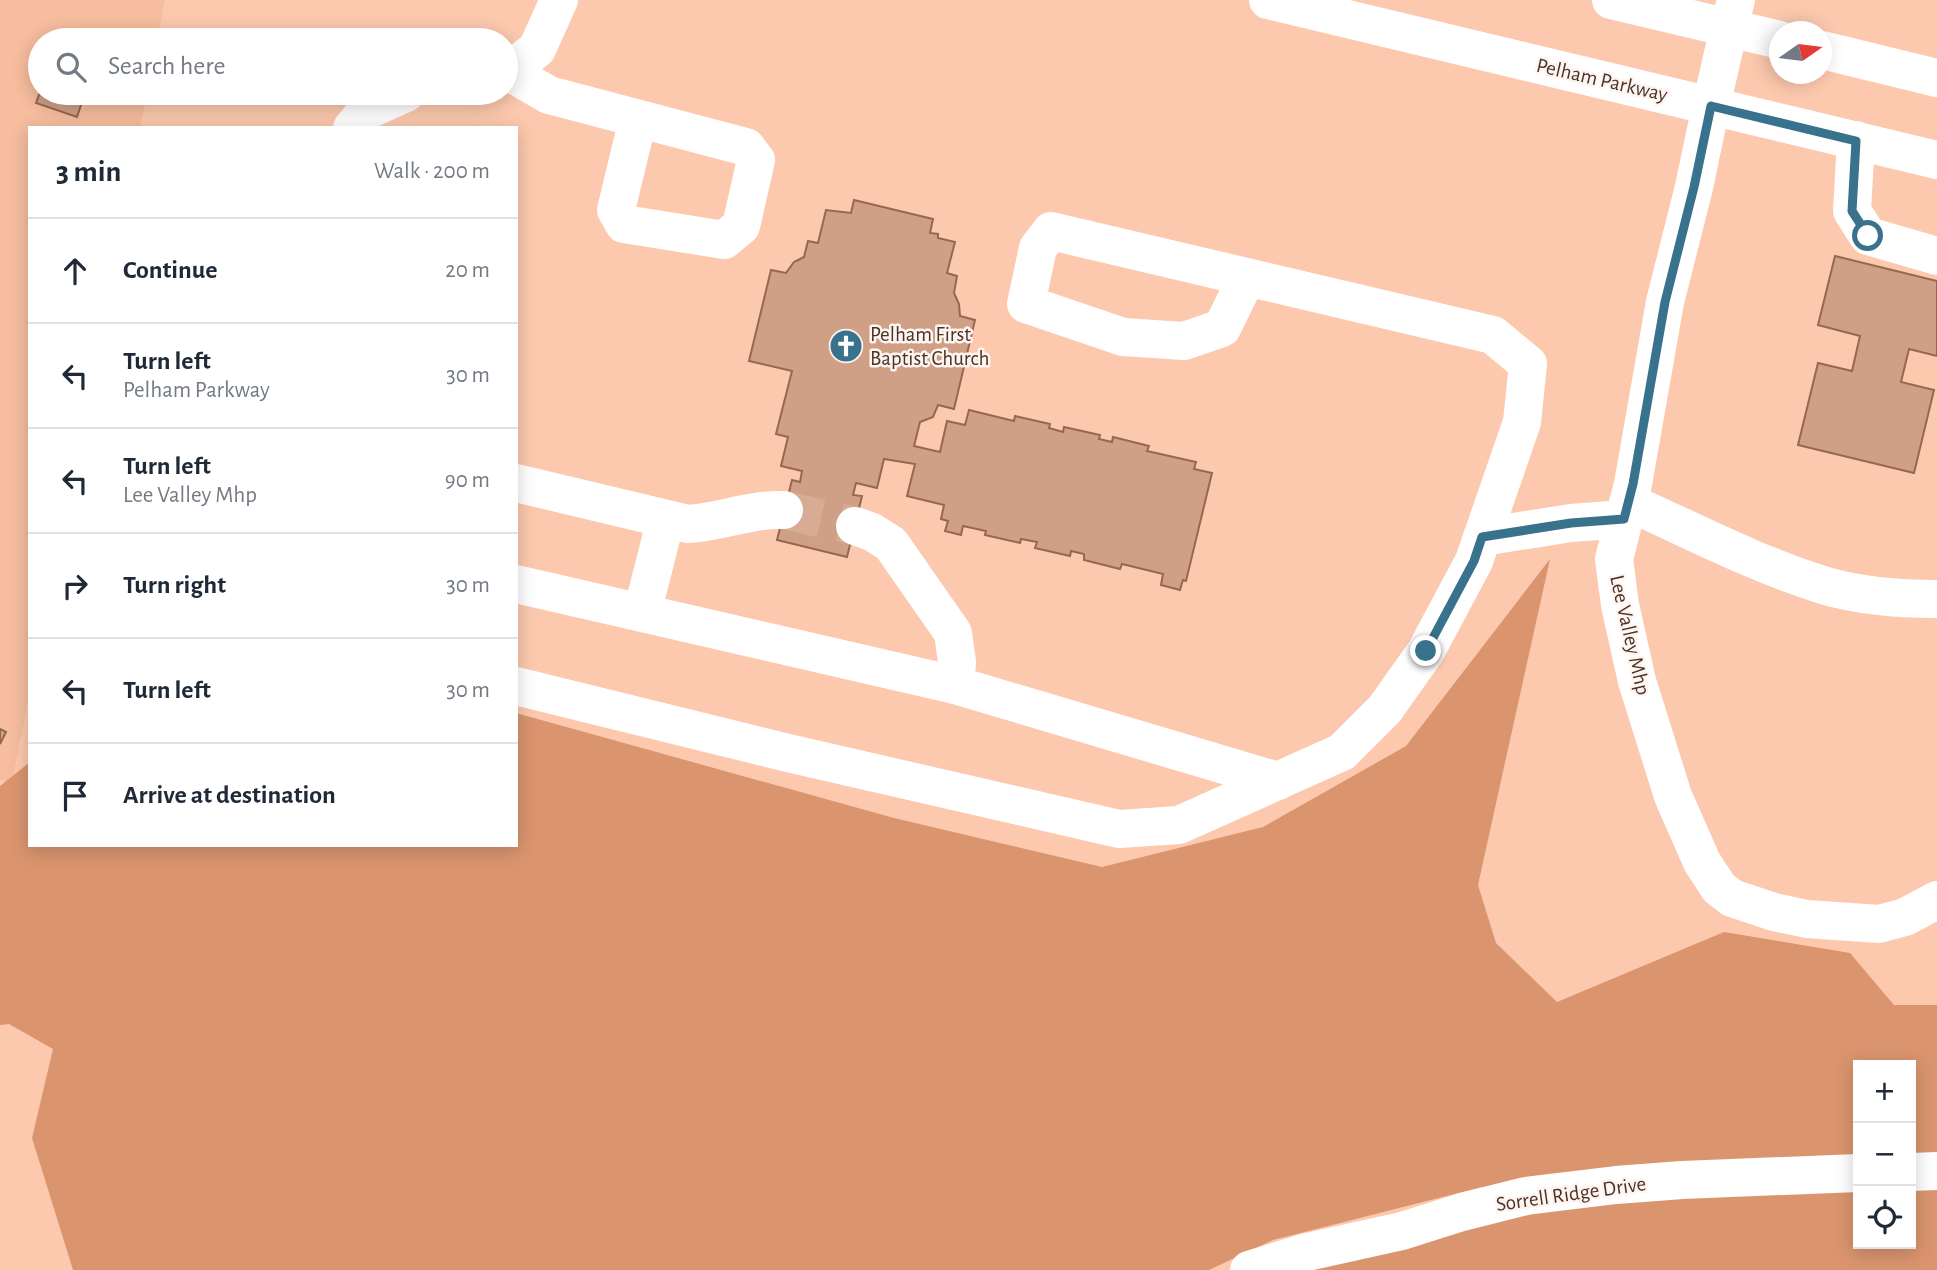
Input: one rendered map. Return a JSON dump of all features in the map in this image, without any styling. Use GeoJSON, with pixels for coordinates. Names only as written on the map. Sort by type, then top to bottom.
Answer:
{"type":"FeatureCollection","features":[{"type":"Feature","properties":{"kind":"street"},"geometry":{"type":"LineString","coordinates":[[518,65],[537,50],[559,0]]}},
{"type":"Feature","properties":{"kind":"street","name":"Pelham Parkway"},"geometry":{"type":"LineString","coordinates":[[1268,0],[1937,160]]}},
{"type":"Feature","properties":{"kind":"street"},"geometry":{"type":"LineString","coordinates":[[1611,0],[1732,14],[1769,34]]}},
{"type":"Feature","properties":{"kind":"street","name":"Lee Valley Mhp"},"geometry":{"type":"LineString","coordinates":[[1732,14],[1694,187],[1665,302],[1626,510],[1614,559],[1620,605],[1637,681],[1673,796],[1702,862],[1719,888],[1732,898],[1774,912],[1849,923],[1879,924],[1905,917],[1937,900]]}},
{"type":"Feature","properties":{"kind":"street"},"geometry":{"type":"LineString","coordinates":[[1832,52],[1937,78]]}},
{"type":"Feature","properties":{"kind":"street"},"geometry":{"type":"LineString","coordinates":[[518,79],[549,95],[638,118]]}},
{"type":"Feature","properties":{"kind":"street"},"geometry":{"type":"LineString","coordinates":[[354,126],[366,111],[379,105]]}},
{"type":"Feature","properties":{"kind":"street"},"geometry":{"type":"LineString","coordinates":[[1856,141],[1852,211],[1868,236],[1937,256]]}},
{"type":"Feature","properties":{"kind":"street"},"geometry":{"type":"LineString","coordinates":[[518,686],[788,753],[1119,829],[1179,825],[1342,752],[1385,709],[1426,651],[1474,561],[1522,422],[1528,364],[1493,335],[1247,277],[1051,231],[1038,248],[1026,303],[1123,337],[1184,341],[1222,328],[1247,277]]}},
{"type":"Feature","properties":{"kind":"street"},"geometry":{"type":"LineString","coordinates":[[518,483],[688,524],[710,522],[761,510],[784,510]]}},
{"type":"Feature","properties":{"kind":"street"},"geometry":{"type":"LineString","coordinates":[[1482,537],[1571,523],[1626,510],[1827,586],[1894,598],[1937,599]]}},
{"type":"Feature","properties":{"kind":"street"},"geometry":{"type":"LineString","coordinates":[[642,613],[666,519]]}},
{"type":"Feature","properties":{"kind":"street"},"geometry":{"type":"LineString","coordinates":[[855,526],[872,532],[891,544],[953,633],[957,662],[955,685]]}},
{"type":"Feature","properties":{"kind":"street"},"geometry":{"type":"LineString","coordinates":[[518,584],[955,685],[1278,781]]}},
{"type":"Feature","properties":{"kind":"street"},"geometry":{"type":"LineString","coordinates":[[1916,1172],[1937,1171]]}},
{"type":"Feature","properties":{"kind":"street","name":"Sorrell Ridge Drive"},"geometry":{"type":"LineString","coordinates":[[1249,1270],[1307,1252],[1402,1231],[1526,1196],[1629,1184],[1853,1173]]}},
{"type":"Feature","properties":{"kind":"shaded area"},"geometry":{"type":"Polygon","coordinates":[[[0,0],[165,0],[159,28],[28,28],[28,105],[145,105],[140,126],[28,126],[28,702],[12,781],[0,780],[0,0]]]}},
{"type":"Feature","properties":{"kind":"shaded area"},"geometry":{"type":"Polygon","coordinates":[[[1550,559],[1478,885],[1496,943],[1557,1002],[1724,932],[1850,953],[1894,1005],[1937,1005],[1937,1161],[1916,1162],[1916,1060],[1853,1060],[1853,1163],[1482,1187],[1273,1240],[1209,1270],[73,1270],[32,1138],[53,1049],[9,1024],[0,1025],[0,786],[28,764],[28,847],[518,847],[518,714],[894,818],[1102,867],[1263,827],[1406,746],[1550,559]]]}},
{"type":"Feature","properties":{"kind":"shaded area"},"geometry":{"type":"Polygon","coordinates":[[[1937,1187],[1937,1270],[1287,1270],[1490,1217],[1615,1198],[1853,1190],[1853,1249],[1916,1249],[1916,1188],[1937,1187]]]}},
{"type":"Feature","properties":{"kind":"building"},"geometry":{"type":"Polygon","coordinates":[[[42,105],[81,105],[77,117],[42,105]]]}},
{"type":"Feature","properties":{"kind":"building"},"geometry":{"type":"Polygon","coordinates":[[[854,200],[933,219],[930,233],[955,242],[947,273],[957,276],[954,293],[960,316],[975,320],[954,409],[938,405],[933,417],[920,422],[914,446],[940,452],[947,421],[965,425],[969,410],[1014,421],[1015,416],[1050,424],[1049,428],[1063,432],[1064,427],[1100,435],[1099,439],[1112,442],[1113,437],[1149,446],[1147,451],[1196,462],[1194,469],[1212,473],[1186,581],[1183,580],[1180,590],[1161,585],[1163,574],[1122,564],[1120,569],[1084,560],[1084,554],[1071,551],[1070,556],[1035,548],[1037,542],[1021,539],[1020,543],[985,535],[986,531],[963,526],[961,535],[945,531],[948,521],[941,519],[944,505],[907,496],[915,464],[884,459],[877,488],[856,483],[853,495],[862,496],[847,557],[777,540],[792,480],[800,482],[802,471],[781,466],[788,437],[776,434],[792,371],[749,361],[771,270],[786,273],[794,262],[804,257],[808,241],[818,243],[826,210],[851,213],[854,200]]]}},
{"type":"Feature","properties":{"kind":"building"},"geometry":{"type":"Polygon","coordinates":[[[1835,256],[1937,281],[1937,356],[1909,349],[1901,382],[1934,390],[1914,473],[1798,445],[1818,363],[1852,371],[1860,336],[1818,325],[1835,256]]]}},
{"type":"Feature","properties":{"kind":"building"},"geometry":{"type":"Polygon","coordinates":[[[0,729],[6,732],[0,744],[0,729]]]}},
{"type":"Feature","properties":{"kind":"tunnel"},"geometry":{"type":"LineString","coordinates":[[784,510],[855,526]]}},
{"type":"Feature","properties":{"kind":"place","name":"Pelham First Baptist Church"},"geometry":{"type":"Point","coordinates":[846,346]}},
{"type":"Feature","properties":{"kind":"route"},"geometry":{"type":"LineString","coordinates":[[1426,651],[1474,561],[1482,537],[1571,523],[1624,519],[1633,484],[1665,302],[1711,106],[1856,141],[1852,211],[1868,236]]}}]}
